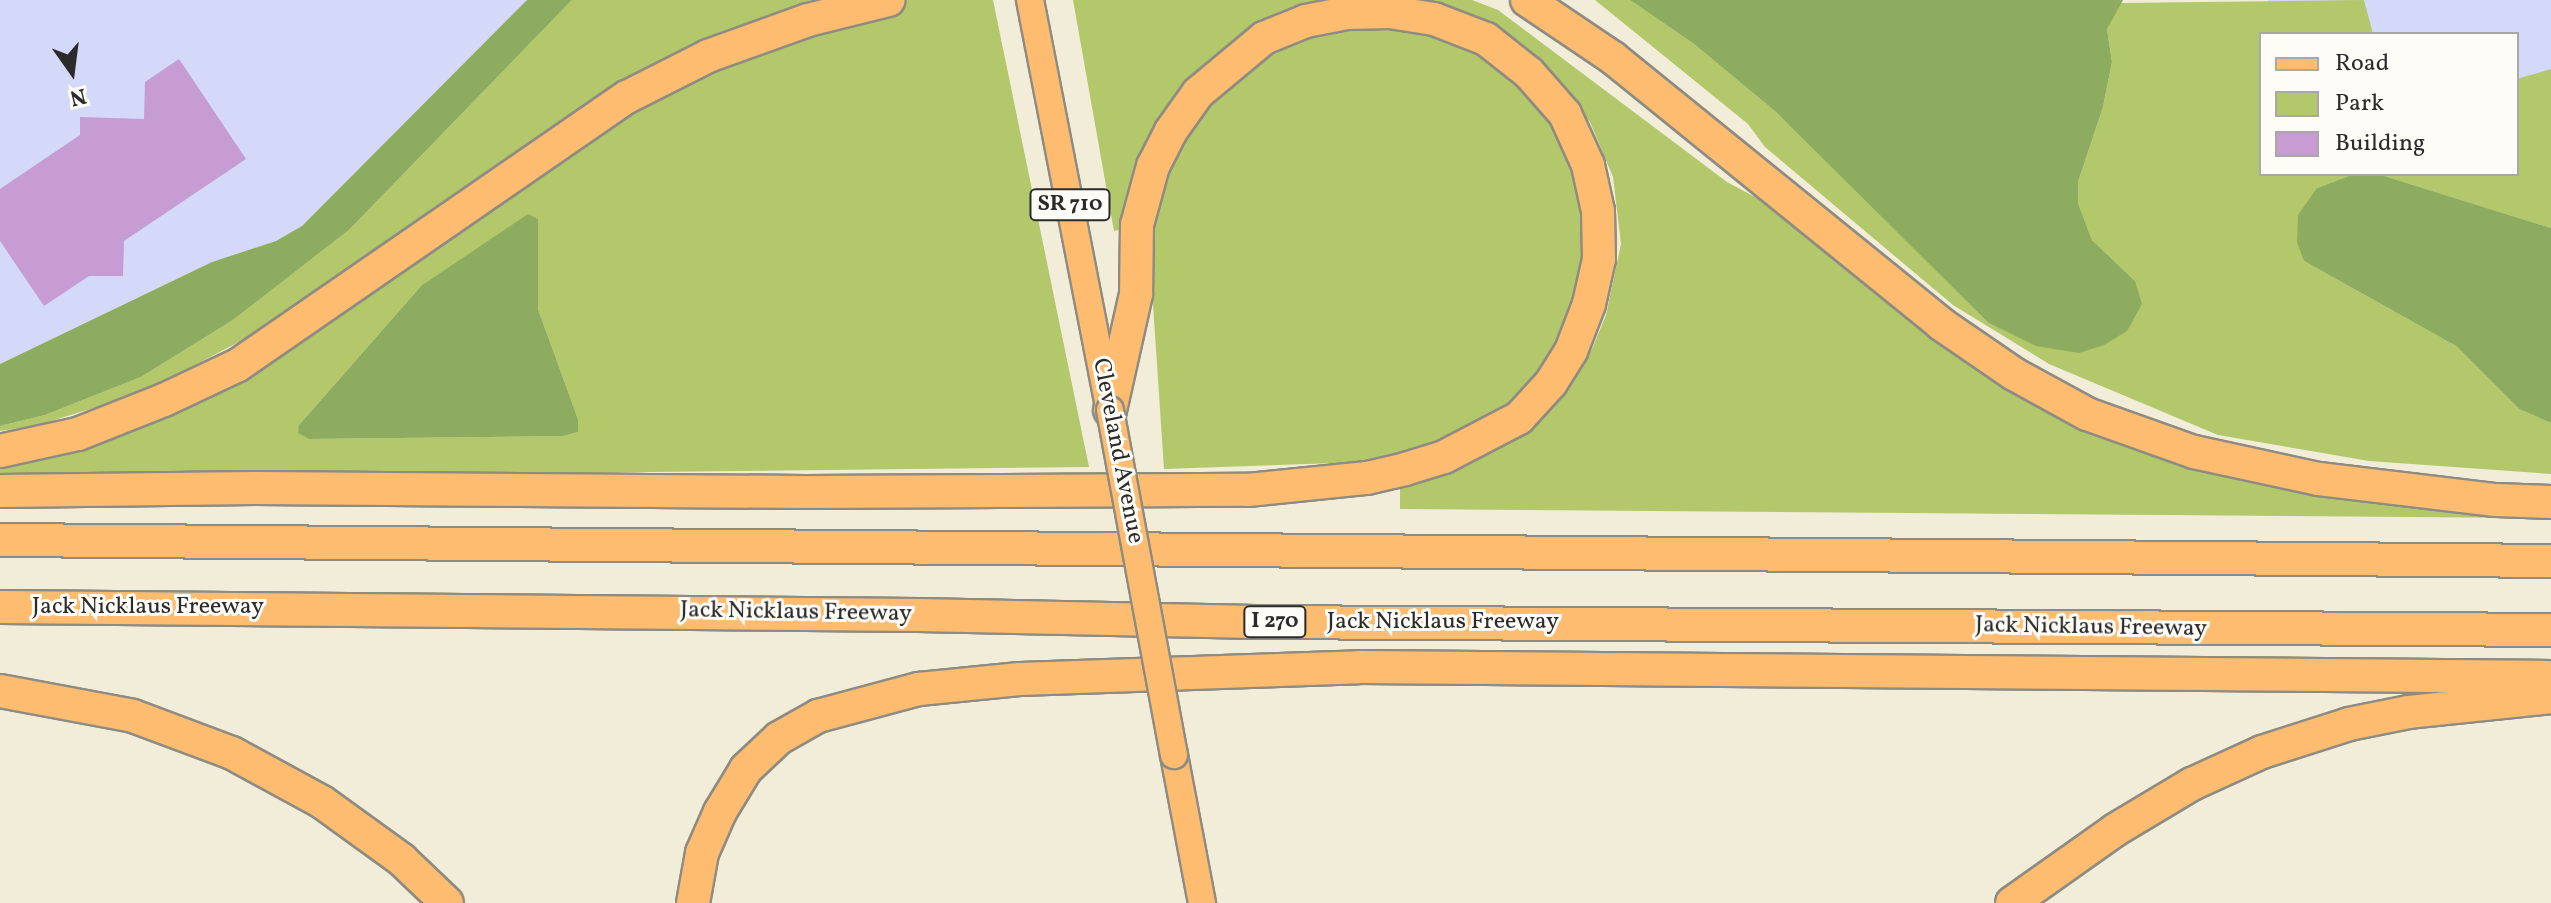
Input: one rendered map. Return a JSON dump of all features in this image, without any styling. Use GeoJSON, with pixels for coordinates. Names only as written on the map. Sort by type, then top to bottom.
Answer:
{"type":"FeatureCollection","features":[{"type":"Feature","properties":{"kind":"highway"},"geometry":{"type":"LineString","coordinates":[[0,451],[78,434],[164,400],[238,365],[640,90],[708,56],[808,20],[889,0]]}},
{"type":"Feature","properties":{"kind":"highway"},"geometry":{"type":"LineString","coordinates":[[1527,0],[1613,58],[1941,324],[2014,374],[2087,414],[2194,452],[2319,479],[2496,500],[2551,502]]}},
{"type":"Feature","properties":{"kind":"highway"},"geometry":{"type":"LineString","coordinates":[[0,491],[255,488],[806,492],[1248,490],[1392,472],[1444,457],[1519,418],[1551,383],[1571,351],[1589,304],[1599,259],[1598,223],[1588,165],[1565,114],[1529,73],[1486,39],[1434,19],[1390,12],[1347,13],[1306,21],[1264,38],[1198,93],[1171,131],[1153,166],[1137,225],[1136,294],[1110,410]]}},
{"type":"Feature","properties":{"kind":"highway"},"geometry":{"type":"LineString","coordinates":[[0,540],[2551,561]]}},
{"type":"Feature","properties":{"kind":"highway","name":"Jack Nicklaus Freeway"},"geometry":{"type":"LineString","coordinates":[[0,607],[908,614],[1256,622],[2551,630]]}},
{"type":"Feature","properties":{"kind":"highway"},"geometry":{"type":"LineString","coordinates":[[693,903],[702,853],[720,812],[746,769],[779,738],[818,716],[919,689],[1020,679],[1359,667],[2551,677]]}},
{"type":"Feature","properties":{"kind":"highway"},"geometry":{"type":"LineString","coordinates":[[0,691],[133,716],[232,753],[322,802],[402,860],[447,903]]}},
{"type":"Feature","properties":{"kind":"highway"},"geometry":{"type":"LineString","coordinates":[[2012,903],[2115,830],[2192,784],[2262,752],[2349,724],[2409,712],[2551,697]]}},
{"type":"Feature","properties":{"kind":"main road","name":"Cleveland Avenue"},"geometry":{"type":"LineString","coordinates":[[1030,0],[1202,903]]}},
{"type":"Feature","properties":{"kind":"shaded area"},"geometry":{"type":"Polygon","coordinates":[[[0,0],[527,0],[302,226],[276,241],[212,262],[0,364],[0,0]]]}},
{"type":"Feature","properties":{"kind":"shaded area"},"geometry":{"type":"Polygon","coordinates":[[[2268,0],[2551,0],[2551,228],[2384,176],[2519,176],[2519,32],[2273,32],[2268,0]]]}},
{"type":"Feature","properties":{"kind":"green space"},"geometry":{"type":"Polygon","coordinates":[[[527,0],[572,0],[349,230],[233,320],[141,377],[45,415],[0,426],[0,364],[212,262],[276,241],[302,226],[527,0]]]}},
{"type":"Feature","properties":{"kind":"green space"},"geometry":{"type":"Polygon","coordinates":[[[572,0],[811,0],[713,35],[603,91],[246,338],[159,384],[35,426],[0,431],[0,426],[45,415],[141,377],[233,320],[349,230],[572,0]]]}},
{"type":"Feature","properties":{"kind":"green space"},"geometry":{"type":"Polygon","coordinates":[[[908,0],[993,0],[1089,467],[375,475],[0,473],[0,455],[140,418],[653,92],[854,12],[908,0]],[[536,270],[421,286],[299,425],[299,433],[309,439],[563,436],[578,432],[578,419],[538,309],[536,270]]]}},
{"type":"Feature","properties":{"kind":"green space"},"geometry":{"type":"Polygon","coordinates":[[[1073,0],[1335,0],[1245,40],[1125,229],[1114,231],[1073,0]]]}},
{"type":"Feature","properties":{"kind":"green space"},"geometry":{"type":"Polygon","coordinates":[[[1407,0],[1472,0],[1498,10],[1727,182],[1785,213],[2044,403],[2528,510],[2528,518],[1400,509],[1400,477],[1564,390],[1592,349],[1606,315],[1621,244],[1613,177],[1590,122],[1556,77],[1522,45],[1478,20],[1407,0]]]}},
{"type":"Feature","properties":{"kind":"green space"},"geometry":{"type":"Polygon","coordinates":[[[1595,0],[1630,0],[1694,44],[1776,112],[1831,164],[2135,281],[2092,240],[2078,203],[2078,182],[2103,107],[2112,62],[2107,29],[2119,3],[2364,0],[2372,32],[2259,32],[2259,176],[2349,176],[2317,188],[2304,261],[2456,346],[2519,409],[2551,423],[2551,474],[2369,461],[2218,435],[2049,364],[1953,305],[1765,147],[1748,124],[1595,0]]]}},
{"type":"Feature","properties":{"kind":"green space"},"geometry":{"type":"Polygon","coordinates":[[[1630,0],[2123,0],[2107,29],[2112,62],[2103,107],[2078,182],[2078,203],[2092,240],[2135,281],[2142,304],[2127,331],[2104,345],[2079,353],[2036,346],[1989,323],[1776,112],[1694,44],[1630,0]]]}},
{"type":"Feature","properties":{"kind":"green space"},"geometry":{"type":"Polygon","coordinates":[[[1419,22],[1500,57],[1587,162],[1585,308],[1529,395],[1448,442],[1367,462],[1164,469],[1152,290],[1153,236],[1164,180],[1184,134],[1238,70],[1316,27],[1419,22]]]}},
{"type":"Feature","properties":{"kind":"green space"},"geometry":{"type":"Polygon","coordinates":[[[2551,69],[2551,228],[2384,176],[2519,176],[2519,78],[2551,69]]]}},
{"type":"Feature","properties":{"kind":"green space"},"geometry":{"type":"Polygon","coordinates":[[[2349,176],[2384,176],[2551,228],[2551,423],[2519,409],[2456,346],[2304,261],[2297,242],[2298,215],[2317,188],[2349,176]]]}},
{"type":"Feature","properties":{"kind":"green space"},"geometry":{"type":"Polygon","coordinates":[[[528,214],[538,219],[538,309],[578,419],[578,432],[563,436],[309,439],[298,433],[299,425],[421,286],[528,214]]]}},
{"type":"Feature","properties":{"kind":"building"},"geometry":{"type":"Polygon","coordinates":[[[179,59],[246,159],[124,241],[123,276],[89,276],[44,306],[0,241],[0,189],[80,135],[80,117],[144,119],[145,82],[179,59]]]}}]}
